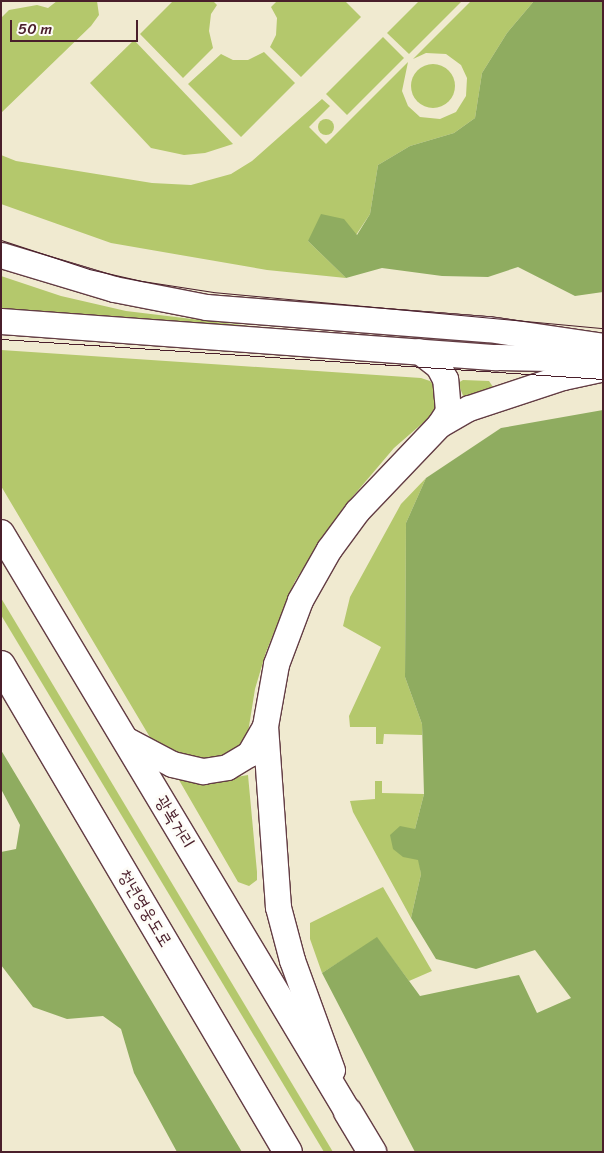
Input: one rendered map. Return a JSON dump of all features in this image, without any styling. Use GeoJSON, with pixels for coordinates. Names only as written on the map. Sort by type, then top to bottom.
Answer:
{"type":"FeatureCollection","features":[{"type":"Feature","properties":{"kind":"highway","name":"광복거리"},"geometry":{"type":"LineString","coordinates":[[1,533],[348,1112]]}},
{"type":"Feature","properties":{"kind":"highway","name":"청년영웅도로"},"geometry":{"type":"LineString","coordinates":[[1,665],[288,1152]]}},
{"type":"Feature","properties":{"kind":"highway"},"geometry":{"type":"LineString","coordinates":[[348,1112],[372,1152]]}},
{"type":"Feature","properties":{"kind":"main road"},"geometry":{"type":"LineString","coordinates":[[1,254],[114,289],[206,307],[488,329],[603,346]]}},
{"type":"Feature","properties":{"kind":"main road"},"geometry":{"type":"LineString","coordinates":[[1,321],[496,357],[603,359]]}},
{"type":"Feature","properties":{"kind":"main road"},"geometry":{"type":"LineString","coordinates":[[348,1112],[310,1015],[278,907],[265,726],[276,664],[300,600],[329,549],[374,491],[439,425],[448,410],[445,379],[438,366],[419,351]]}},
{"type":"Feature","properties":{"kind":"main road"},"geometry":{"type":"LineString","coordinates":[[439,425],[469,408],[563,377],[603,368]]}},
{"type":"Feature","properties":{"kind":"main road"},"geometry":{"type":"LineString","coordinates":[[125,739],[172,764],[203,771],[228,767],[249,754],[265,726]]}},
{"type":"Feature","properties":{"kind":"green space"},"geometry":{"type":"Polygon","coordinates":[[[57,1],[97,1],[99,15],[91,26],[1,113],[1,18],[9,10],[37,5],[48,8],[57,1]]]}},
{"type":"Feature","properties":{"kind":"green space"},"geometry":{"type":"Polygon","coordinates":[[[173,1],[213,1],[217,5],[211,14],[209,31],[213,48],[183,78],[140,34],[173,1]]]}},
{"type":"Feature","properties":{"kind":"green space"},"geometry":{"type":"Polygon","coordinates":[[[277,1],[345,1],[361,17],[301,77],[270,47],[276,35],[277,18],[271,7],[277,1]]]}},
{"type":"Feature","properties":{"kind":"green space"},"geometry":{"type":"Polygon","coordinates":[[[419,1],[462,1],[409,54],[387,33],[419,1]]]}},
{"type":"Feature","properties":{"kind":"green space"},"geometry":{"type":"Polygon","coordinates":[[[471,1],[534,1],[507,33],[482,73],[475,118],[454,133],[410,146],[378,165],[370,214],[356,235],[308,241],[346,278],[267,270],[111,243],[1,204],[1,155],[16,161],[152,183],[191,185],[231,174],[252,161],[322,99],[330,106],[309,127],[326,144],[408,62],[402,91],[408,106],[420,117],[440,119],[456,112],[466,96],[467,78],[461,65],[446,54],[426,53],[413,59],[471,1]]]}},
{"type":"Feature","properties":{"kind":"green space"},"geometry":{"type":"Polygon","coordinates":[[[534,1],[603,1],[603,292],[575,296],[518,267],[488,277],[442,276],[382,268],[346,278],[308,241],[321,214],[344,219],[357,235],[370,214],[378,165],[410,146],[454,133],[475,118],[482,73],[507,33],[534,1]]]}},
{"type":"Feature","properties":{"kind":"green space"},"geometry":{"type":"Polygon","coordinates":[[[383,37],[404,58],[347,115],[326,94],[383,37]]]}},
{"type":"Feature","properties":{"kind":"green space"},"geometry":{"type":"Polygon","coordinates":[[[134,40],[233,144],[205,153],[184,155],[151,148],[90,83],[134,40]]]}},
{"type":"Feature","properties":{"kind":"green space"},"geometry":{"type":"Polygon","coordinates":[[[264,52],[295,83],[241,137],[188,84],[221,54],[233,60],[248,60],[264,52]]]}},
{"type":"Feature","properties":{"kind":"green space"},"geometry":{"type":"Polygon","coordinates":[[[433,64],[445,68],[451,74],[455,86],[451,98],[445,104],[433,108],[421,104],[415,98],[411,86],[415,74],[421,68],[433,64]]]}},
{"type":"Feature","properties":{"kind":"green space"},"geometry":{"type":"Polygon","coordinates":[[[323,119],[329,119],[334,124],[332,133],[323,135],[318,130],[318,124],[323,119]]]}},
{"type":"Feature","properties":{"kind":"green space"},"geometry":{"type":"Polygon","coordinates":[[[1,276],[61,296],[126,311],[290,331],[1,310],[1,276]]]}},
{"type":"Feature","properties":{"kind":"green space"},"geometry":{"type":"Polygon","coordinates":[[[1,350],[421,378],[430,381],[438,390],[440,408],[394,448],[343,508],[295,581],[266,652],[255,689],[246,745],[219,761],[173,754],[151,739],[1,486],[1,350]]]}},
{"type":"Feature","properties":{"kind":"green space"},"geometry":{"type":"Polygon","coordinates":[[[463,380],[489,381],[493,387],[464,398],[458,383],[463,380]]]}},
{"type":"Feature","properties":{"kind":"green space"},"geometry":{"type":"Polygon","coordinates":[[[603,410],[603,1152],[415,1152],[322,973],[377,937],[420,996],[519,975],[537,1013],[571,998],[535,950],[476,969],[436,959],[411,918],[421,874],[418,860],[403,857],[393,849],[390,835],[400,826],[415,829],[424,794],[422,724],[405,677],[406,523],[426,478],[501,428],[603,410]]]}},
{"type":"Feature","properties":{"kind":"green space"},"geometry":{"type":"Polygon","coordinates":[[[426,478],[406,523],[405,677],[422,724],[422,735],[384,734],[383,744],[376,744],[376,727],[350,727],[349,716],[381,647],[343,626],[350,597],[401,504],[426,478]]]}},
{"type":"Feature","properties":{"kind":"green space"},"geometry":{"type":"Polygon","coordinates":[[[1,598],[333,1152],[324,1152],[1,615],[1,598]]]}},
{"type":"Feature","properties":{"kind":"green space"},"geometry":{"type":"Polygon","coordinates":[[[1,750],[242,1152],[177,1152],[134,1073],[121,1029],[103,1016],[67,1019],[33,1007],[1,965],[1,852],[16,849],[20,825],[1,789],[1,750]]]}},
{"type":"Feature","properties":{"kind":"green space"},"geometry":{"type":"Polygon","coordinates":[[[248,775],[257,872],[257,880],[249,886],[238,882],[179,780],[213,781],[248,775]]]}},
{"type":"Feature","properties":{"kind":"green space"},"geometry":{"type":"Polygon","coordinates":[[[375,781],[382,781],[382,793],[424,794],[415,829],[421,874],[411,918],[353,812],[350,801],[375,799],[375,781]]]}},
{"type":"Feature","properties":{"kind":"green space"},"geometry":{"type":"Polygon","coordinates":[[[383,887],[432,971],[409,981],[377,938],[322,973],[310,939],[310,923],[383,887]]]}},
{"type":"Feature","properties":{"kind":"tram line"},"geometry":{"type":"LineString","coordinates":[[1,240],[89,269],[142,281],[213,292],[603,328]]}},
{"type":"Feature","properties":{"kind":"tram line"},"geometry":{"type":"LineString","coordinates":[[1,339],[603,379]]}}]}
